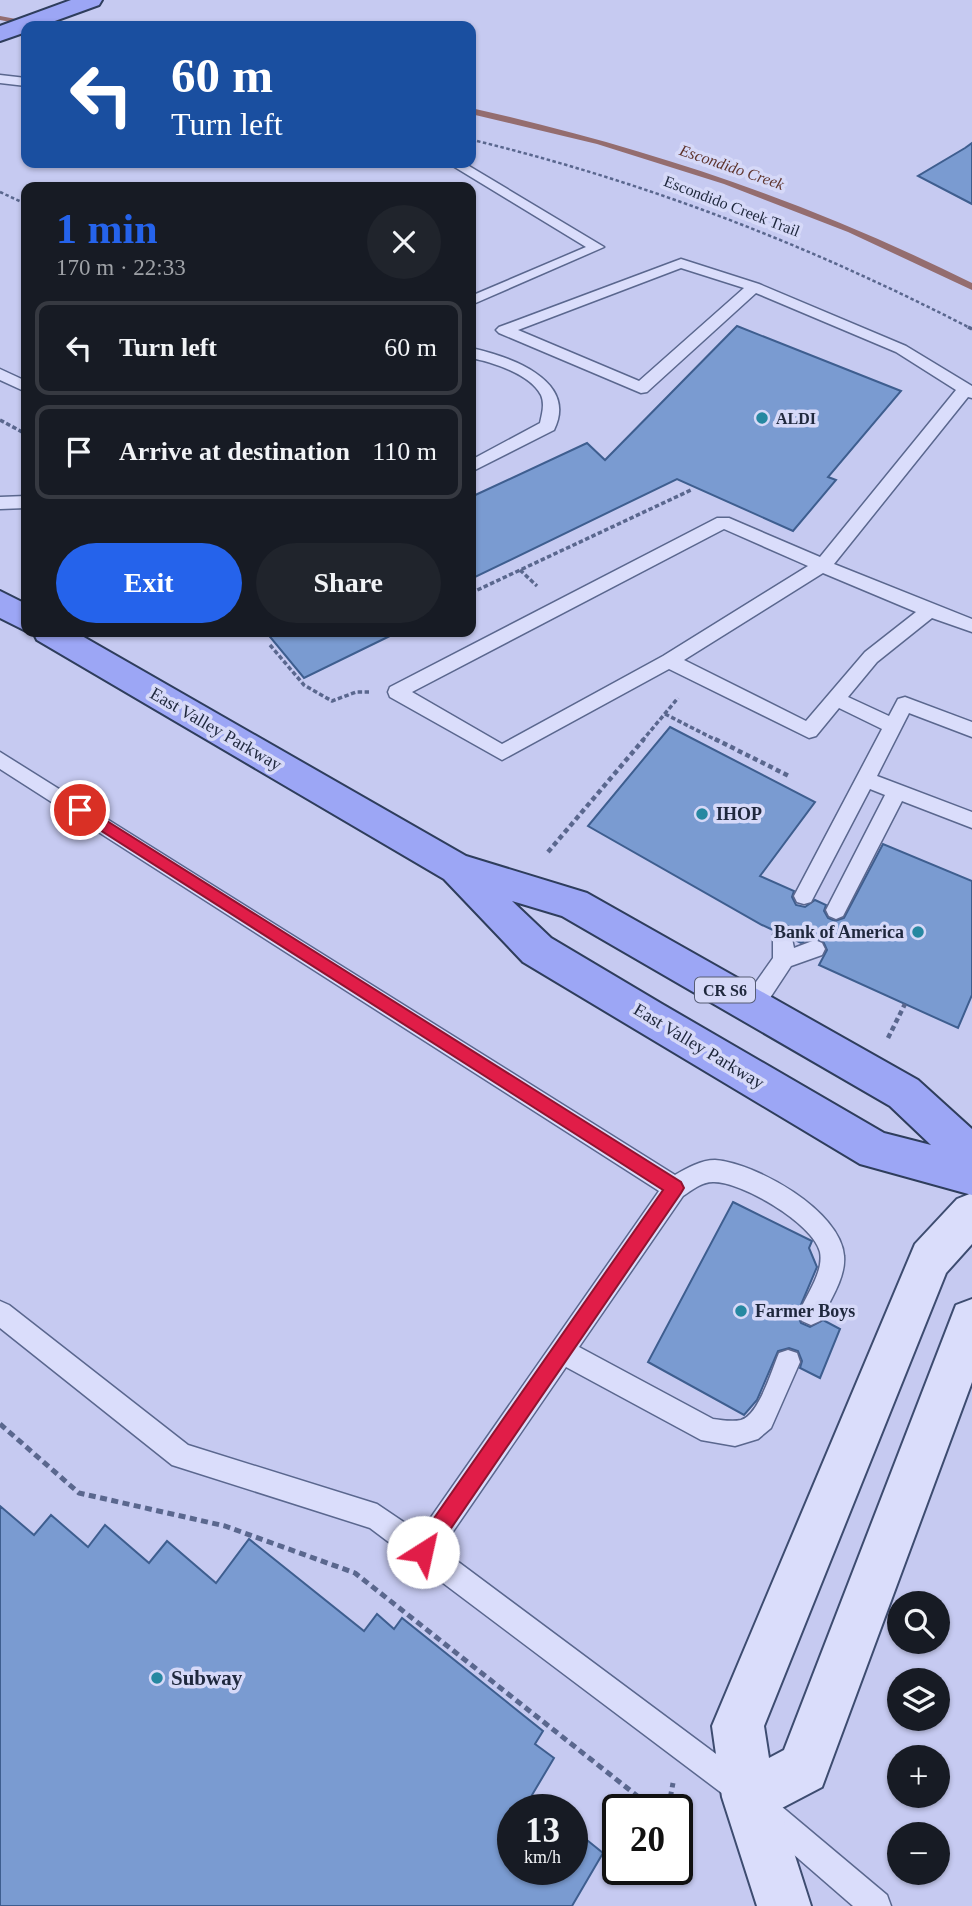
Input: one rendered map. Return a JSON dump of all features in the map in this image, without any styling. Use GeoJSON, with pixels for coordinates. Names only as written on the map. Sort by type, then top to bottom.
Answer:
{"type":"FeatureCollection","features":[{"type":"Feature","properties":{"kind":"main road"},"geometry":{"type":"LineString","coordinates":[[35,21],[84,3]]}},
{"type":"Feature","properties":{"kind":"main road"},"geometry":{"type":"LineString","coordinates":[[0,34],[21,26]]}},
{"type":"Feature","properties":{"kind":"main road"},"geometry":{"type":"LineString","coordinates":[[0,603],[21,615]]}},
{"type":"Feature","properties":{"kind":"main road","name":"East Valley Parkway"},"geometry":{"type":"LineString","coordinates":[[58,637],[455,868],[574,904],[904,1093],[972,1156]]}},
{"type":"Feature","properties":{"kind":"main road","name":"East Valley Parkway"},"geometry":{"type":"LineString","coordinates":[[455,868],[537,950],[875,1150],[972,1175]]}},
{"type":"Feature","properties":{"kind":"street"},"geometry":{"type":"LineString","coordinates":[[784,1906],[749,1797],[738,1726],[930,1259],[972,1213]]}},
{"type":"Feature","properties":{"kind":"street"},"geometry":{"type":"LineString","coordinates":[[749,1797],[803,1768],[972,1321]]}},
{"type":"Feature","properties":{"kind":"lane"},"geometry":{"type":"LineString","coordinates":[[0,79],[21,81]]}},
{"type":"Feature","properties":{"kind":"lane"},"geometry":{"type":"LineString","coordinates":[[463,168],[597,247],[476,299]]}},
{"type":"Feature","properties":{"kind":"lane"},"geometry":{"type":"LineString","coordinates":[[397,692],[502,753],[669,661],[824,564],[969,391],[901,349],[754,287],[681,263],[504,330],[640,388],[754,287]]}},
{"type":"Feature","properties":{"kind":"lane"},"geometry":{"type":"LineString","coordinates":[[476,355],[505,364],[542,384],[550,397],[548,426],[476,464]]}},
{"type":"Feature","properties":{"kind":"lane"},"geometry":{"type":"LineString","coordinates":[[0,374],[21,384]]}},
{"type":"Feature","properties":{"kind":"lane"},"geometry":{"type":"LineString","coordinates":[[0,503],[21,502]]}},
{"type":"Feature","properties":{"kind":"lane"},"geometry":{"type":"LineString","coordinates":[[397,692],[723,522],[929,611],[972,626]]}},
{"type":"Feature","properties":{"kind":"lane"},"geometry":{"type":"LineString","coordinates":[[669,661],[809,731],[871,657],[929,611]]}},
{"type":"Feature","properties":{"kind":"lane"},"geometry":{"type":"LineString","coordinates":[[836,699],[894,726]]}},
{"type":"Feature","properties":{"kind":"lane"},"geometry":{"type":"LineString","coordinates":[[804,896],[905,704],[972,730]]}},
{"type":"Feature","properties":{"kind":"lane"},"geometry":{"type":"LineString","coordinates":[[0,759],[675,1188]]}},
{"type":"Feature","properties":{"kind":"lane"},"geometry":{"type":"LineString","coordinates":[[865,779],[972,820]]}},
{"type":"Feature","properties":{"kind":"lane"},"geometry":{"type":"LineString","coordinates":[[836,910],[897,791]]}},
{"type":"Feature","properties":{"kind":"lane"},"geometry":{"type":"LineString","coordinates":[[783,935],[784,960]]}},
{"type":"Feature","properties":{"kind":"lane"},"geometry":{"type":"LineString","coordinates":[[752,1006],[784,960],[815,949]]}},
{"type":"Feature","properties":{"kind":"lane"},"geometry":{"type":"LineString","coordinates":[[423,1552],[675,1188],[696,1175],[713,1170],[730,1172],[749,1179],[816,1223],[832,1253],[828,1274],[811,1313]]}},
{"type":"Feature","properties":{"kind":"lane"},"geometry":{"type":"LineString","coordinates":[[0,1313],[181,1456],[377,1517],[749,1797],[876,1906]]}},
{"type":"Feature","properties":{"kind":"lane"},"geometry":{"type":"LineString","coordinates":[[562,1351],[710,1431],[734,1433],[751,1430],[763,1418],[788,1363]]}},
{"type":"Feature","properties":{"kind":"path","name":"Escondido Creek Trail"},"geometry":{"type":"LineString","coordinates":[[476,141],[587,169],[670,195],[759,228],[866,275],[972,328]]}},
{"type":"Feature","properties":{"kind":"path"},"geometry":{"type":"LineString","coordinates":[[0,192],[21,202]]}},
{"type":"Feature","properties":{"kind":"path"},"geometry":{"type":"LineString","coordinates":[[0,420],[21,431]]}},
{"type":"Feature","properties":{"kind":"path"},"geometry":{"type":"LineString","coordinates":[[476,591],[691,490]]}},
{"type":"Feature","properties":{"kind":"path"},"geometry":{"type":"LineString","coordinates":[[270,645],[304,685],[332,701],[356,692],[397,692]]}},
{"type":"Feature","properties":{"kind":"path"},"geometry":{"type":"LineString","coordinates":[[548,852],[697,675]]}},
{"type":"Feature","properties":{"kind":"path"},"geometry":{"type":"LineString","coordinates":[[665,713],[789,776]]}},
{"type":"Feature","properties":{"kind":"path"},"geometry":{"type":"LineString","coordinates":[[886,1042],[905,1004]]}},
{"type":"Feature","properties":{"kind":"path"},"geometry":{"type":"LineString","coordinates":[[0,1424],[79,1493],[225,1526],[355,1573],[635,1794]]}},
{"type":"Feature","properties":{"kind":"building"},"geometry":{"type":"Polygon","coordinates":[[[972,143],[972,204],[918,176],[965,148],[972,143]]]}},
{"type":"Feature","properties":{"kind":"building","name":"ALDI"},"geometry":{"type":"Polygon","coordinates":[[[737,326],[901,391],[828,477],[836,480],[793,531],[677,479],[476,577],[476,495],[587,443],[605,460],[737,326]]]}},
{"type":"Feature","properties":{"kind":"building"},"geometry":{"type":"Polygon","coordinates":[[[270,637],[388,637],[304,678],[270,637]]]}},
{"type":"Feature","properties":{"kind":"building"},"geometry":{"type":"Polygon","coordinates":[[[670,727],[815,802],[760,876],[794,891],[792,897],[796,905],[805,907],[815,900],[826,905],[824,911],[828,918],[835,921],[844,918],[883,844],[972,881],[972,995],[958,1028],[819,965],[827,950],[823,941],[814,938],[801,943],[795,940],[791,927],[782,924],[773,930],[762,925],[588,826],[670,727]]]}},
{"type":"Feature","properties":{"kind":"building","name":"Farmer Boys"},"geometry":{"type":"Polygon","coordinates":[[[733,1202],[812,1241],[809,1248],[817,1267],[797,1314],[801,1323],[810,1327],[823,1320],[840,1329],[820,1378],[800,1368],[802,1361],[798,1351],[789,1348],[778,1351],[757,1400],[744,1415],[648,1362],[733,1202]]]}},
{"type":"Feature","properties":{"kind":"building"},"geometry":{"type":"Polygon","coordinates":[[[0,1506],[34,1535],[51,1515],[88,1547],[105,1525],[149,1563],[167,1541],[216,1583],[249,1539],[364,1631],[377,1614],[394,1629],[402,1618],[543,1731],[535,1744],[554,1758],[533,1794],[497,1794],[497,1885],[584,1885],[572,1906],[0,1906],[0,1506]]]}},
{"type":"Feature","properties":{"kind":"building"},"geometry":{"type":"Polygon","coordinates":[[[588,1841],[602,1855],[588,1879],[588,1841]]]}},
{"type":"Feature","properties":{"kind":"waterway","name":"Escondido Creek"},"geometry":{"type":"LineString","coordinates":[[0,18],[21,22]]}},
{"type":"Feature","properties":{"kind":"waterway","name":"Escondido Creek"},"geometry":{"type":"LineString","coordinates":[[476,112],[600,142],[727,182],[851,230],[972,287]]}},
{"type":"Feature","properties":{"kind":"place","name":"ALDI"},"geometry":{"type":"Point","coordinates":[762,418]}},
{"type":"Feature","properties":{"kind":"place","name":"IHOP"},"geometry":{"type":"Point","coordinates":[702,814]}},
{"type":"Feature","properties":{"kind":"place","name":"Bank of America"},"geometry":{"type":"Point","coordinates":[918,932]}},
{"type":"Feature","properties":{"kind":"place","name":"Farmer Boys"},"geometry":{"type":"Point","coordinates":[741,1311]}},
{"type":"Feature","properties":{"kind":"place","name":"Subway"},"geometry":{"type":"Point","coordinates":[157,1678]}},
{"type":"Feature","properties":{"kind":"route"},"geometry":{"type":"LineString","coordinates":[[80,810],[675,1188],[423,1552]]}}]}
